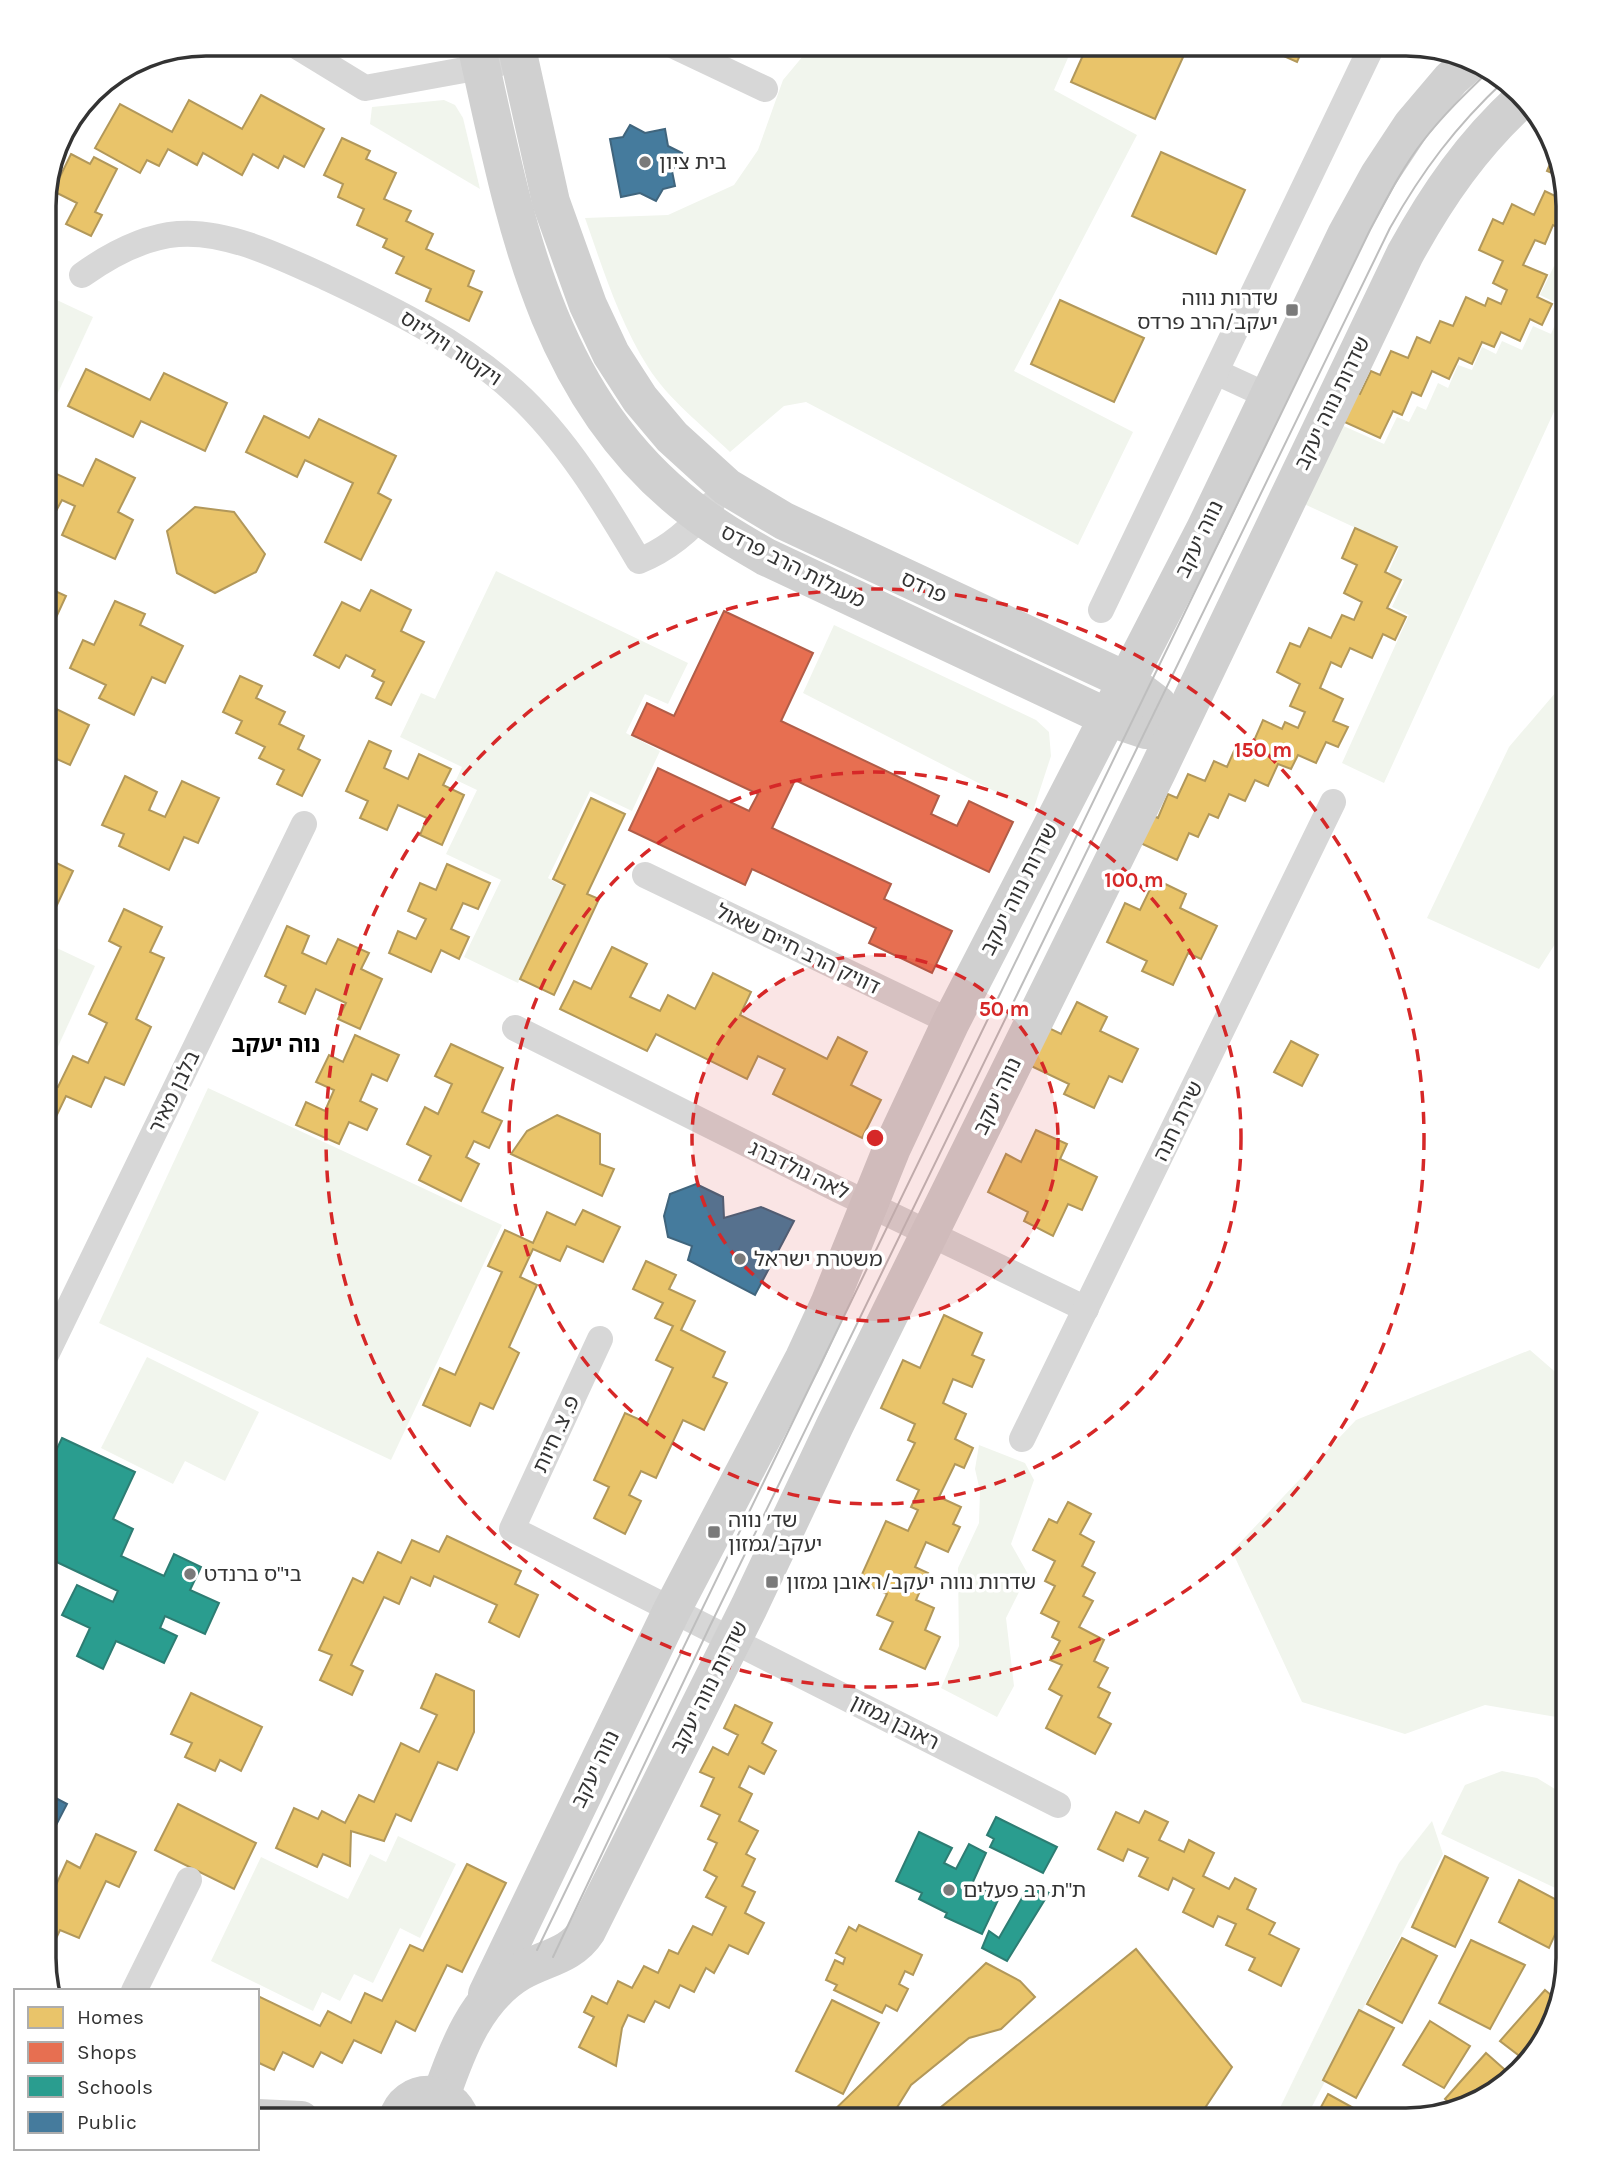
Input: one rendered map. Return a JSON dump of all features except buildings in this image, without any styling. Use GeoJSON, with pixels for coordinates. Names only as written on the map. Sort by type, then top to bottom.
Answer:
{"type":"FeatureCollection","features":[{"type":"Feature","properties":{"kind":"street"},"geometry":{"type":"LineString","coordinates":[[313,56],[365,88],[478,56]]}},
{"type":"Feature","properties":{"kind":"street","name":"מעגלות הרב פרדס"},"geometry":{"type":"LineString","coordinates":[[478,56],[516,223],[551,321],[567,354],[610,425],[646,468],[702,517],[766,556],[1107,717],[1146,730],[1176,731]]}},
{"type":"Feature","properties":{"kind":"street"},"geometry":{"type":"LineString","coordinates":[[519,56],[551,202],[588,305],[611,354],[640,399],[672,437],[727,487]]}},
{"type":"Feature","properties":{"kind":"street"},"geometry":{"type":"LineString","coordinates":[[695,56],[765,89]]}},
{"type":"Feature","properties":{"kind":"street"},"geometry":{"type":"LineString","coordinates":[[1101,610],[1367,56]]}},
{"type":"Feature","properties":{"kind":"street"},"geometry":{"type":"LineString","coordinates":[[1216,372],[1268,396],[1378,175],[1412,125],[1464,68]]}},
{"type":"Feature","properties":{"kind":"street","name":"שדרות נווה יעקב"},"geometry":{"type":"LineString","coordinates":[[1176,731],[1405,254],[1432,204],[1480,141],[1516,105]]}},
{"type":"Feature","properties":{"kind":"street","name":"ויקטור ויוליוס"},"geometry":{"type":"LineString","coordinates":[[82,275],[110,256],[141,243],[179,234],[222,238],[274,254],[402,314],[468,354],[514,391],[541,419],[616,521],[639,561],[655,555],[677,540],[702,517],[727,487]]}},
{"type":"Feature","properties":{"kind":"street","name":"נווה יעקב"},"geometry":{"type":"LineString","coordinates":[[1125,680],[1199,540],[1268,396]]}},
{"type":"Feature","properties":{"kind":"street","name":"פרדס"},"geometry":{"type":"LineString","coordinates":[[727,487],[784,521],[1125,680]]}},
{"type":"Feature","properties":{"kind":"street"},"geometry":{"type":"LineString","coordinates":[[1125,680],[1158,705],[1176,731]]}},
{"type":"Feature","properties":{"kind":"street","name":"שדרות נווה יעקב"},"geometry":{"type":"LineString","coordinates":[[951,1022],[1125,680]]}},
{"type":"Feature","properties":{"kind":"street","name":"נווה יעקב"},"geometry":{"type":"LineString","coordinates":[[929,1234],[1176,731]]}},
{"type":"Feature","properties":{"kind":"street","name":"שירת חנה"},"geometry":{"type":"LineString","coordinates":[[1023,1439],[1333,802]]}},
{"type":"Feature","properties":{"kind":"street","name":"בלבן מאיר"},"geometry":{"type":"LineString","coordinates":[[56,1334],[304,824]]}},
{"type":"Feature","properties":{"kind":"street","name":"דוויק הרב חיים שאול"},"geometry":{"type":"LineString","coordinates":[[645,875],[951,1022]]}},
{"type":"Feature","properties":{"kind":"street"},"geometry":{"type":"LineString","coordinates":[[869,1205],[892,1148],[951,1022]]}},
{"type":"Feature","properties":{"kind":"street","name":"לאה גולדברג"},"geometry":{"type":"LineString","coordinates":[[515,1028],[869,1205],[1086,1309]]}},
{"type":"Feature","properties":{"kind":"street","name":"נווה יעקב"},"geometry":{"type":"LineString","coordinates":[[480,2008],[673,1610],[803,1358],[829,1304],[869,1205]]}},
{"type":"Feature","properties":{"kind":"street","name":"שדרות נווה יעקב"},"geometry":{"type":"LineString","coordinates":[[451,2108],[456,2057],[480,2008],[508,1980],[529,1967],[564,1953],[580,1941],[732,1640],[929,1234]]}},
{"type":"Feature","properties":{"kind":"street","name":"פ. צ. חיות"},"geometry":{"type":"LineString","coordinates":[[512,1529],[600,1339]]}},
{"type":"Feature","properties":{"kind":"street","name":"ראובן גמזון"},"geometry":{"type":"LineString","coordinates":[[512,1529],[1058,1804]]}},
{"type":"Feature","properties":{"kind":"street"},"geometry":{"type":"LineString","coordinates":[[135,1989],[189,1880]]}},
{"type":"Feature","properties":{"kind":"street"},"geometry":{"type":"LineString","coordinates":[[401,2108],[424,2094],[451,2108]]}},
{"type":"Feature","properties":{"kind":"shaded area"},"geometry":{"type":"Polygon","coordinates":[[[803,56],[1069,56],[1054,90],[1137,135],[1014,371],[1133,432],[1078,545],[806,402],[784,406],[730,452],[686,412],[648,367],[612,294],[585,218],[668,215],[734,185],[758,150],[783,80],[803,56]]]}},
{"type":"Feature","properties":{"kind":"shaded area"},"geometry":{"type":"Polygon","coordinates":[[[444,100],[455,105],[463,118],[480,189],[370,124],[372,107],[444,100]]]}},
{"type":"Feature","properties":{"kind":"shaded area"},"geometry":{"type":"Polygon","coordinates":[[[1554,266],[1556,267],[1556,303],[1540,295],[1554,266]]]}},
{"type":"Feature","properties":{"kind":"shaded area"},"geometry":{"type":"Polygon","coordinates":[[[56,300],[93,317],[56,397],[56,300]]]}},
{"type":"Feature","properties":{"kind":"shaded area"},"geometry":{"type":"Polygon","coordinates":[[[1556,322],[1556,407],[1384,783],[1342,763],[1409,615],[1392,607],[1404,581],[1388,573],[1399,548],[1302,503],[1339,424],[1384,444],[1397,417],[1409,422],[1417,406],[1426,410],[1438,383],[1448,388],[1458,365],[1472,370],[1482,347],[1496,354],[1502,341],[1522,350],[1533,326],[1551,334],[1556,322]]]}},
{"type":"Feature","properties":{"kind":"shaded area"},"geometry":{"type":"Polygon","coordinates":[[[496,571],[688,663],[668,704],[645,694],[626,733],[660,751],[632,811],[590,791],[548,878],[564,887],[518,983],[464,957],[501,880],[446,854],[477,790],[456,780],[462,767],[400,737],[421,693],[435,699],[496,571]]]}},
{"type":"Feature","properties":{"kind":"shaded area"},"geometry":{"type":"Polygon","coordinates":[[[834,625],[1036,720],[1049,732],[1051,756],[1033,811],[803,693],[834,625]]]}},
{"type":"Feature","properties":{"kind":"shaded area"},"geometry":{"type":"Polygon","coordinates":[[[1556,692],[1556,943],[1539,969],[1427,918],[1509,747],[1556,692]]]}},
{"type":"Feature","properties":{"kind":"shaded area"},"geometry":{"type":"Polygon","coordinates":[[[56,948],[95,966],[56,1051],[56,948]]]}},
{"type":"Feature","properties":{"kind":"shaded area"},"geometry":{"type":"Polygon","coordinates":[[[208,1088],[502,1225],[391,1460],[99,1323],[208,1088]]]}},
{"type":"Feature","properties":{"kind":"shaded area"},"geometry":{"type":"Polygon","coordinates":[[[1530,1350],[1556,1373],[1556,1717],[1485,1705],[1405,1734],[1302,1702],[1232,1551],[1356,1420],[1530,1350]]]}},
{"type":"Feature","properties":{"kind":"shaded area"},"geometry":{"type":"Polygon","coordinates":[[[147,1357],[259,1412],[225,1481],[185,1461],[173,1484],[101,1448],[147,1357]]]}},
{"type":"Feature","properties":{"kind":"shaded area"},"geometry":{"type":"Polygon","coordinates":[[[979,1445],[1025,1463],[1034,1480],[1011,1544],[1028,1574],[1006,1618],[1014,1686],[997,1717],[941,1688],[959,1646],[958,1568],[979,1523],[980,1491],[975,1469],[979,1445]]]}},
{"type":"Feature","properties":{"kind":"shaded area"},"geometry":{"type":"Polygon","coordinates":[[[1502,1771],[1537,1778],[1556,1790],[1556,1888],[1441,1834],[1465,1785],[1502,1771]]]}},
{"type":"Feature","properties":{"kind":"shaded area"},"geometry":{"type":"Polygon","coordinates":[[[1432,1821],[1443,1854],[1311,2108],[1280,2108],[1399,1863],[1432,1821]]]}},
{"type":"Feature","properties":{"kind":"shaded area"},"geometry":{"type":"Polygon","coordinates":[[[398,1836],[456,1864],[420,1938],[400,1928],[373,1983],[354,1974],[340,2001],[322,1992],[313,2011],[211,1961],[261,1857],[348,1899],[370,1854],[386,1862],[398,1836]]]}},
{"type":"Feature","properties":{"kind":"tram line"},"geometry":{"type":"LineString","coordinates":[[537,1950],[1370,230],[1415,151],[1447,113],[1483,77]]}},
{"type":"Feature","properties":{"kind":"tram line"},"geometry":{"type":"LineString","coordinates":[[553,1957],[709,1628],[1390,228],[1441,150],[1498,87]]}},
{"type":"Feature","properties":{"kind":"place","name":"בית ציון"},"geometry":{"type":"Point","coordinates":[645,162]}},
{"type":"Feature","properties":{"kind":"place","name":"שדרות נווה יעקב/הרב פרדס"},"geometry":{"type":"Point","coordinates":[1292,310]}},
{"type":"Feature","properties":{"kind":"place","name":"משטרת ישראל"},"geometry":{"type":"Point","coordinates":[740,1259]}},
{"type":"Feature","properties":{"kind":"place","name":"שד׳ נווה יעקב/גמזון"},"geometry":{"type":"Point","coordinates":[714,1532]}},
{"type":"Feature","properties":{"kind":"place","name":"בי\"ס ברנדט"},"geometry":{"type":"Point","coordinates":[190,1574]}},
{"type":"Feature","properties":{"kind":"place","name":"שדרות נווה יעקב/ראובן גמזון"},"geometry":{"type":"Point","coordinates":[772,1582]}},
{"type":"Feature","properties":{"kind":"place","name":"ת\"ת רב פעלים"},"geometry":{"type":"Point","coordinates":[949,1890]}},
{"type":"Feature","properties":{"kind":"district","name":"נוה יעקב"},"geometry":{"type":"Point","coordinates":[276,1044]}}]}
